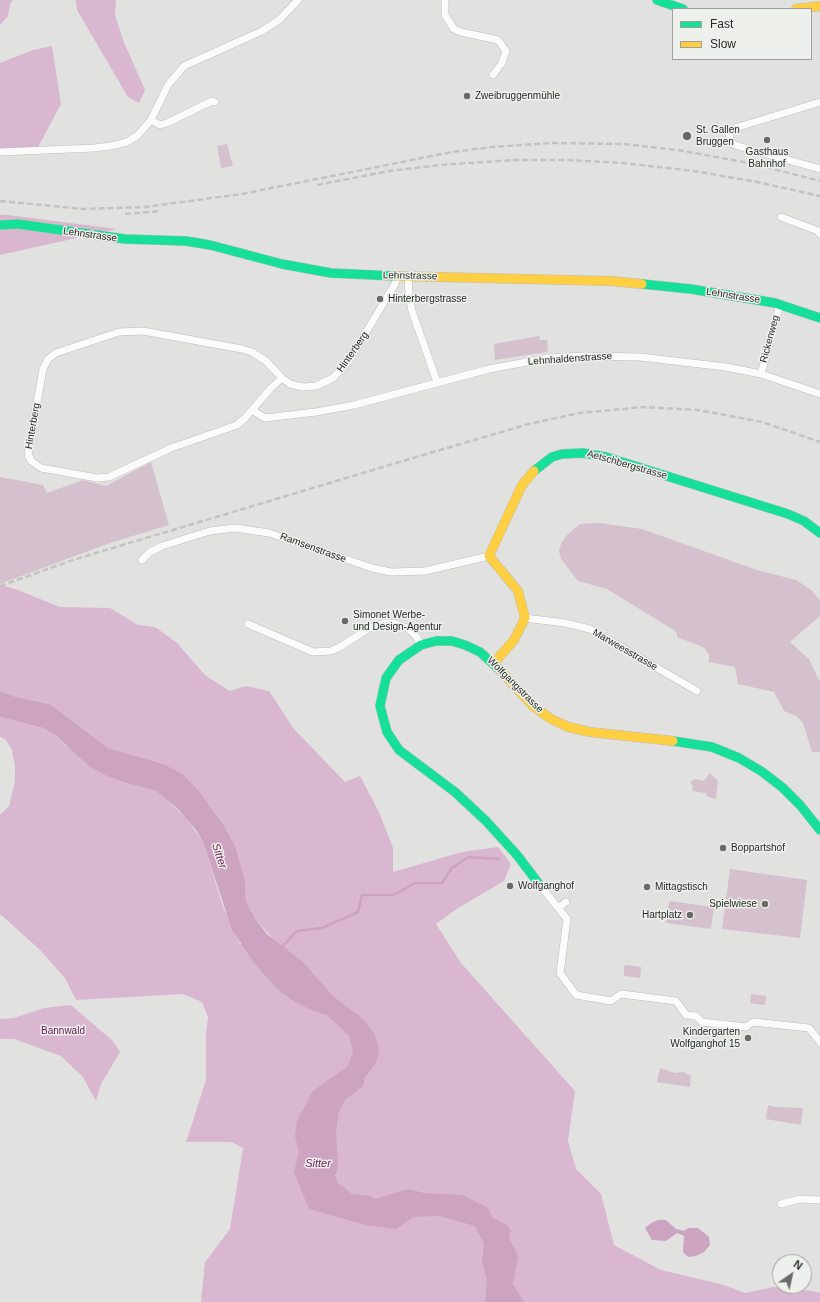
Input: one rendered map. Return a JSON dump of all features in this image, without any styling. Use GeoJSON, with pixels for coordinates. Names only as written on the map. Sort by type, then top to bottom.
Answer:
{"type":"FeatureCollection","features":[{"type":"Feature","properties":{"kind":"street"},"geometry":{"type":"LineString","coordinates":[[0,152],[94,148],[123,144],[138,135],[151,120],[168,85],[184,66],[262,31],[279,20],[298,0]]}},
{"type":"Feature","properties":{"kind":"street"},"geometry":{"type":"LineString","coordinates":[[445,0],[444,15],[454,29],[461,32],[498,40],[506,51],[502,64],[493,75]]}},
{"type":"Feature","properties":{"kind":"street"},"geometry":{"type":"LineString","coordinates":[[657,0],[680,8]]}},
{"type":"Feature","properties":{"kind":"street"},"geometry":{"type":"LineString","coordinates":[[804,8],[820,6]]}},
{"type":"Feature","properties":{"kind":"street"},"geometry":{"type":"LineString","coordinates":[[151,120],[160,125],[212,101],[215,102]]}},
{"type":"Feature","properties":{"kind":"street"},"geometry":{"type":"LineString","coordinates":[[820,102],[735,128],[729,134],[731,143],[738,146],[820,169]]}},
{"type":"Feature","properties":{"kind":"street"},"geometry":{"type":"LineString","coordinates":[[781,217],[818,231],[820,234]]}},
{"type":"Feature","properties":{"kind":"street","name":"Lehnstrasse"},"geometry":{"type":"LineString","coordinates":[[0,225],[18,224],[125,239],[186,241],[222,248],[282,264],[331,273],[611,281],[728,294],[780,304],[820,318]]}},
{"type":"Feature","properties":{"kind":"street","name":"Hinterberg"},"geometry":{"type":"LineString","coordinates":[[282,378],[252,410],[236,424],[171,448],[105,478],[41,468],[31,461],[28,454],[43,369],[48,359],[56,353],[109,335],[126,331],[143,331],[252,352],[266,361],[282,378],[297,386],[310,387],[323,384],[338,374],[349,361],[396,282],[396,275]]}},
{"type":"Feature","properties":{"kind":"street"},"geometry":{"type":"LineString","coordinates":[[408,275],[409,295],[412,311],[437,382]]}},
{"type":"Feature","properties":{"kind":"street","name":"Rickenweg"},"geometry":{"type":"LineString","coordinates":[[761,374],[780,304]]}},
{"type":"Feature","properties":{"kind":"street","name":"Lehnhaldenstrasse"},"geometry":{"type":"LineString","coordinates":[[252,410],[265,418],[316,412],[354,405],[437,382],[521,362],[586,356],[634,357],[726,367],[761,374],[820,394]]}},
{"type":"Feature","properties":{"kind":"street","name":"Aetschbergstrasse"},"geometry":{"type":"LineString","coordinates":[[488,556],[518,492],[528,476],[552,457],[572,453],[583,453],[606,457],[788,514],[808,524],[820,533]]}},
{"type":"Feature","properties":{"kind":"street","name":"Ramsenstrasse"},"geometry":{"type":"LineString","coordinates":[[142,560],[150,552],[162,546],[210,531],[235,528],[261,530],[372,568],[391,572],[425,571],[488,556]]}},
{"type":"Feature","properties":{"kind":"street"},"geometry":{"type":"LineString","coordinates":[[488,556],[518,591],[525,618],[517,636],[494,664]]}},
{"type":"Feature","properties":{"kind":"street","name":"Marweesstrasse"},"geometry":{"type":"LineString","coordinates":[[525,618],[565,623],[590,629],[697,691]]}},
{"type":"Feature","properties":{"kind":"street"},"geometry":{"type":"LineString","coordinates":[[248,624],[313,652],[331,651],[340,647],[371,627],[385,623],[393,623],[407,628],[416,636],[421,644]]}},
{"type":"Feature","properties":{"kind":"street","name":"Wolfgangstrasse"},"geometry":{"type":"LineString","coordinates":[[820,830],[800,805],[782,787],[761,771],[739,758],[712,747],[688,742],[590,732],[568,727],[551,719],[533,706],[494,664],[480,652],[458,643],[436,641],[421,644],[399,660],[386,678],[380,706],[387,732],[394,744],[405,755],[454,791],[486,821],[517,855],[566,919],[560,974],[576,996],[611,1000],[621,994],[676,1001],[686,1015],[696,1016],[702,1022],[746,1027],[753,1022],[810,1028],[820,1042]]}},
{"type":"Feature","properties":{"kind":"street"},"geometry":{"type":"LineString","coordinates":[[558,908],[566,902]]}},
{"type":"Feature","properties":{"kind":"street"},"geometry":{"type":"LineString","coordinates":[[781,1204],[800,1199],[820,1200]]}},
{"type":"Feature","properties":{"kind":"shaded area"},"geometry":{"type":"Polygon","coordinates":[[[227,144],[233,166],[221,168],[217,146],[227,144]]]}},
{"type":"Feature","properties":{"kind":"shaded area"},"geometry":{"type":"Polygon","coordinates":[[[539,336],[540,340],[547,340],[548,352],[495,360],[494,344],[539,336]]]}},
{"type":"Feature","properties":{"kind":"shaded area"},"geometry":{"type":"Polygon","coordinates":[[[151,462],[169,525],[110,543],[0,584],[0,477],[43,485],[47,493],[83,480],[106,486],[151,462]]]}},
{"type":"Feature","properties":{"kind":"shaded area"},"geometry":{"type":"Polygon","coordinates":[[[600,523],[642,529],[757,570],[796,580],[810,589],[820,600],[820,616],[790,642],[809,659],[820,682],[820,752],[812,752],[803,723],[796,716],[784,711],[774,692],[738,684],[735,667],[709,662],[709,654],[703,647],[677,637],[677,633],[672,629],[607,589],[578,581],[561,559],[559,551],[561,544],[566,536],[580,524],[600,523]]]}},
{"type":"Feature","properties":{"kind":"shaded area"},"geometry":{"type":"Polygon","coordinates":[[[710,773],[718,781],[716,799],[708,797],[705,793],[692,791],[693,786],[690,782],[695,779],[704,781],[710,773]]]}},
{"type":"Feature","properties":{"kind":"shaded area","name":"Spielwiese"},"geometry":{"type":"Polygon","coordinates":[[[730,869],[807,880],[800,938],[722,929],[730,869]]]}},
{"type":"Feature","properties":{"kind":"shaded area","name":"Hartplatz"},"geometry":{"type":"Polygon","coordinates":[[[669,901],[714,907],[711,929],[666,923],[669,901]]]}},
{"type":"Feature","properties":{"kind":"shaded area"},"geometry":{"type":"Polygon","coordinates":[[[624,966],[641,967],[640,978],[624,976],[624,966]]]}},
{"type":"Feature","properties":{"kind":"shaded area"},"geometry":{"type":"Polygon","coordinates":[[[751,994],[766,996],[765,1005],[750,1003],[751,994]]]}},
{"type":"Feature","properties":{"kind":"shaded area"},"geometry":{"type":"Polygon","coordinates":[[[660,1068],[675,1073],[683,1072],[691,1076],[690,1087],[657,1082],[660,1068]]]}},
{"type":"Feature","properties":{"kind":"shaded area"},"geometry":{"type":"Polygon","coordinates":[[[768,1105],[774,1107],[803,1108],[801,1125],[766,1119],[768,1105]]]}},
{"type":"Feature","properties":{"kind":"green space"},"geometry":{"type":"Polygon","coordinates":[[[0,0],[13,0],[10,4],[8,16],[0,25],[0,0]]]}},
{"type":"Feature","properties":{"kind":"green space"},"geometry":{"type":"Polygon","coordinates":[[[76,0],[116,0],[115,15],[123,40],[145,90],[139,103],[128,97],[77,10],[76,0]]]}},
{"type":"Feature","properties":{"kind":"green space"},"geometry":{"type":"Polygon","coordinates":[[[52,46],[61,104],[38,147],[0,149],[0,63],[33,50],[52,46]]]}},
{"type":"Feature","properties":{"kind":"green space"},"geometry":{"type":"Polygon","coordinates":[[[0,215],[8,215],[117,229],[0,255],[0,215]]]}},
{"type":"Feature","properties":{"kind":"green space"},"geometry":{"type":"Polygon","coordinates":[[[0,585],[15,589],[60,607],[110,608],[138,625],[155,627],[177,643],[206,676],[230,691],[246,686],[269,691],[294,729],[345,782],[360,776],[379,812],[393,848],[393,872],[462,852],[498,847],[511,864],[504,881],[458,908],[436,924],[461,963],[575,1091],[568,1141],[576,1169],[601,1194],[614,1245],[661,1270],[724,1285],[745,1293],[772,1287],[772,1294],[812,1294],[812,1291],[820,1293],[820,1302],[201,1302],[205,1262],[230,1229],[243,1148],[231,1142],[186,1142],[206,1080],[206,1034],[208,1017],[202,1002],[183,994],[76,1000],[65,978],[39,949],[0,914],[0,815],[9,806],[15,782],[15,767],[12,750],[5,739],[0,737],[0,717],[43,728],[54,734],[65,745],[126,783],[156,791],[166,799],[186,818],[203,842],[223,907],[240,944],[278,944],[256,920],[246,901],[245,880],[236,848],[225,827],[199,791],[183,774],[164,764],[108,748],[50,704],[16,697],[0,691],[0,585]]]}},
{"type":"Feature","properties":{"kind":"green space","name":"Bannwald"},"geometry":{"type":"Polygon","coordinates":[[[71,1005],[113,1041],[120,1052],[101,1084],[96,1101],[83,1077],[61,1056],[14,1039],[0,1039],[0,1019],[14,1018],[44,1008],[71,1005]]]}},
{"type":"Feature","properties":{"kind":"water","name":"Sitter"},"geometry":{"type":"Polygon","coordinates":[[[0,691],[16,697],[50,704],[108,748],[164,764],[183,774],[199,791],[225,827],[236,848],[245,880],[246,901],[256,920],[267,934],[303,962],[334,997],[363,1019],[375,1035],[379,1050],[376,1063],[365,1077],[363,1086],[345,1100],[339,1111],[336,1132],[338,1166],[335,1176],[338,1183],[352,1194],[371,1196],[375,1199],[408,1189],[424,1193],[462,1195],[487,1207],[493,1218],[505,1224],[511,1230],[509,1238],[518,1256],[513,1284],[524,1302],[485,1302],[487,1280],[482,1261],[484,1244],[475,1226],[439,1216],[413,1217],[396,1229],[366,1225],[309,1209],[294,1172],[299,1152],[295,1136],[297,1121],[313,1091],[348,1066],[353,1051],[349,1036],[327,1015],[311,1010],[295,1002],[277,989],[254,963],[232,930],[203,842],[196,830],[178,809],[156,791],[126,783],[105,775],[89,766],[54,734],[43,728],[0,717],[0,691]]]}},
{"type":"Feature","properties":{"kind":"water"},"geometry":{"type":"Polygon","coordinates":[[[658,1220],[666,1220],[676,1229],[684,1231],[688,1228],[698,1228],[709,1237],[710,1245],[704,1252],[696,1256],[688,1257],[683,1252],[684,1236],[677,1233],[666,1241],[652,1240],[645,1228],[658,1220]]]}},
{"type":"Feature","properties":{"kind":"waterway"},"geometry":{"type":"LineString","coordinates":[[281,948],[297,931],[322,928],[358,912],[362,895],[394,895],[415,883],[442,883],[452,868],[468,857],[499,859]]}},
{"type":"Feature","properties":{"kind":"railway"},"geometry":{"type":"LineString","coordinates":[[0,201],[84,209],[145,207],[242,194],[452,152],[492,147],[551,143],[623,144],[678,150],[754,164],[820,181]]}},
{"type":"Feature","properties":{"kind":"railway"},"geometry":{"type":"LineString","coordinates":[[317,185],[389,171],[440,165],[514,160],[569,160],[622,163],[694,171],[757,182],[820,196]]}},
{"type":"Feature","properties":{"kind":"railway"},"geometry":{"type":"LineString","coordinates":[[125,214],[161,211]]}},
{"type":"Feature","properties":{"kind":"railway"},"geometry":{"type":"LineString","coordinates":[[0,586],[76,559],[423,455],[529,424],[579,413],[643,407],[698,410],[762,422],[820,442]]}},
{"type":"Feature","properties":{"kind":"traffic: fast"},"geometry":{"type":"LineString","coordinates":[[657,0],[680,8]]}},
{"type":"Feature","properties":{"kind":"traffic: fast"},"geometry":{"type":"LineString","coordinates":[[0,225],[18,224],[125,239],[186,241],[210,245],[282,264],[331,273],[395,276]]}},
{"type":"Feature","properties":{"kind":"traffic: fast"},"geometry":{"type":"LineString","coordinates":[[642,284],[691,289],[775,303],[820,318]]}},
{"type":"Feature","properties":{"kind":"traffic: fast"},"geometry":{"type":"LineString","coordinates":[[534,471],[552,457],[562,454],[583,453],[606,457],[788,514],[804,521],[820,533]]}},
{"type":"Feature","properties":{"kind":"traffic: fast"},"geometry":{"type":"LineString","coordinates":[[500,670],[480,652],[465,645],[452,641],[436,641],[421,645],[399,660],[386,678],[380,706],[387,732],[399,750],[455,792],[486,821],[517,855],[539,884]]}},
{"type":"Feature","properties":{"kind":"traffic: fast"},"geometry":{"type":"LineString","coordinates":[[673,741],[712,747],[739,758],[761,771],[782,787],[800,805],[820,830]]}},
{"type":"Feature","properties":{"kind":"traffic: slow"},"geometry":{"type":"LineString","coordinates":[[804,8],[820,6]]}},
{"type":"Feature","properties":{"kind":"traffic: slow"},"geometry":{"type":"LineString","coordinates":[[395,276],[611,281],[642,284]]}},
{"type":"Feature","properties":{"kind":"traffic: slow"},"geometry":{"type":"LineString","coordinates":[[494,663],[514,640],[525,618],[518,591],[489,556],[522,485],[534,471]]}},
{"type":"Feature","properties":{"kind":"traffic: slow"},"geometry":{"type":"LineString","coordinates":[[500,670],[533,706],[551,719],[568,727],[590,732],[673,741]]}},
{"type":"Feature","properties":{"kind":"place","name":"Zweibruggenmühle"},"geometry":{"type":"Point","coordinates":[467,96]}},
{"type":"Feature","properties":{"kind":"place","name":"St. Gallen Bruggen"},"geometry":{"type":"Point","coordinates":[687,136]}},
{"type":"Feature","properties":{"kind":"place","name":"Gasthaus Bahnhof"},"geometry":{"type":"Point","coordinates":[767,140]}},
{"type":"Feature","properties":{"kind":"place","name":"Hinterbergstrasse"},"geometry":{"type":"Point","coordinates":[380,299]}},
{"type":"Feature","properties":{"kind":"place","name":"Simonet Werbe- und Design-Agentur"},"geometry":{"type":"Point","coordinates":[345,621]}},
{"type":"Feature","properties":{"kind":"place","name":"Boppartshof"},"geometry":{"type":"Point","coordinates":[723,848]}},
{"type":"Feature","properties":{"kind":"place","name":"Wolfganghof"},"geometry":{"type":"Point","coordinates":[510,886]}},
{"type":"Feature","properties":{"kind":"place","name":"Mittagstisch"},"geometry":{"type":"Point","coordinates":[647,887]}},
{"type":"Feature","properties":{"kind":"place","name":"Spielwiese"},"geometry":{"type":"Point","coordinates":[765,904]}},
{"type":"Feature","properties":{"kind":"place","name":"Hartplatz"},"geometry":{"type":"Point","coordinates":[690,915]}},
{"type":"Feature","properties":{"kind":"place","name":"Kindergarten Wolfganghof 15"},"geometry":{"type":"Point","coordinates":[748,1038]}}]}
